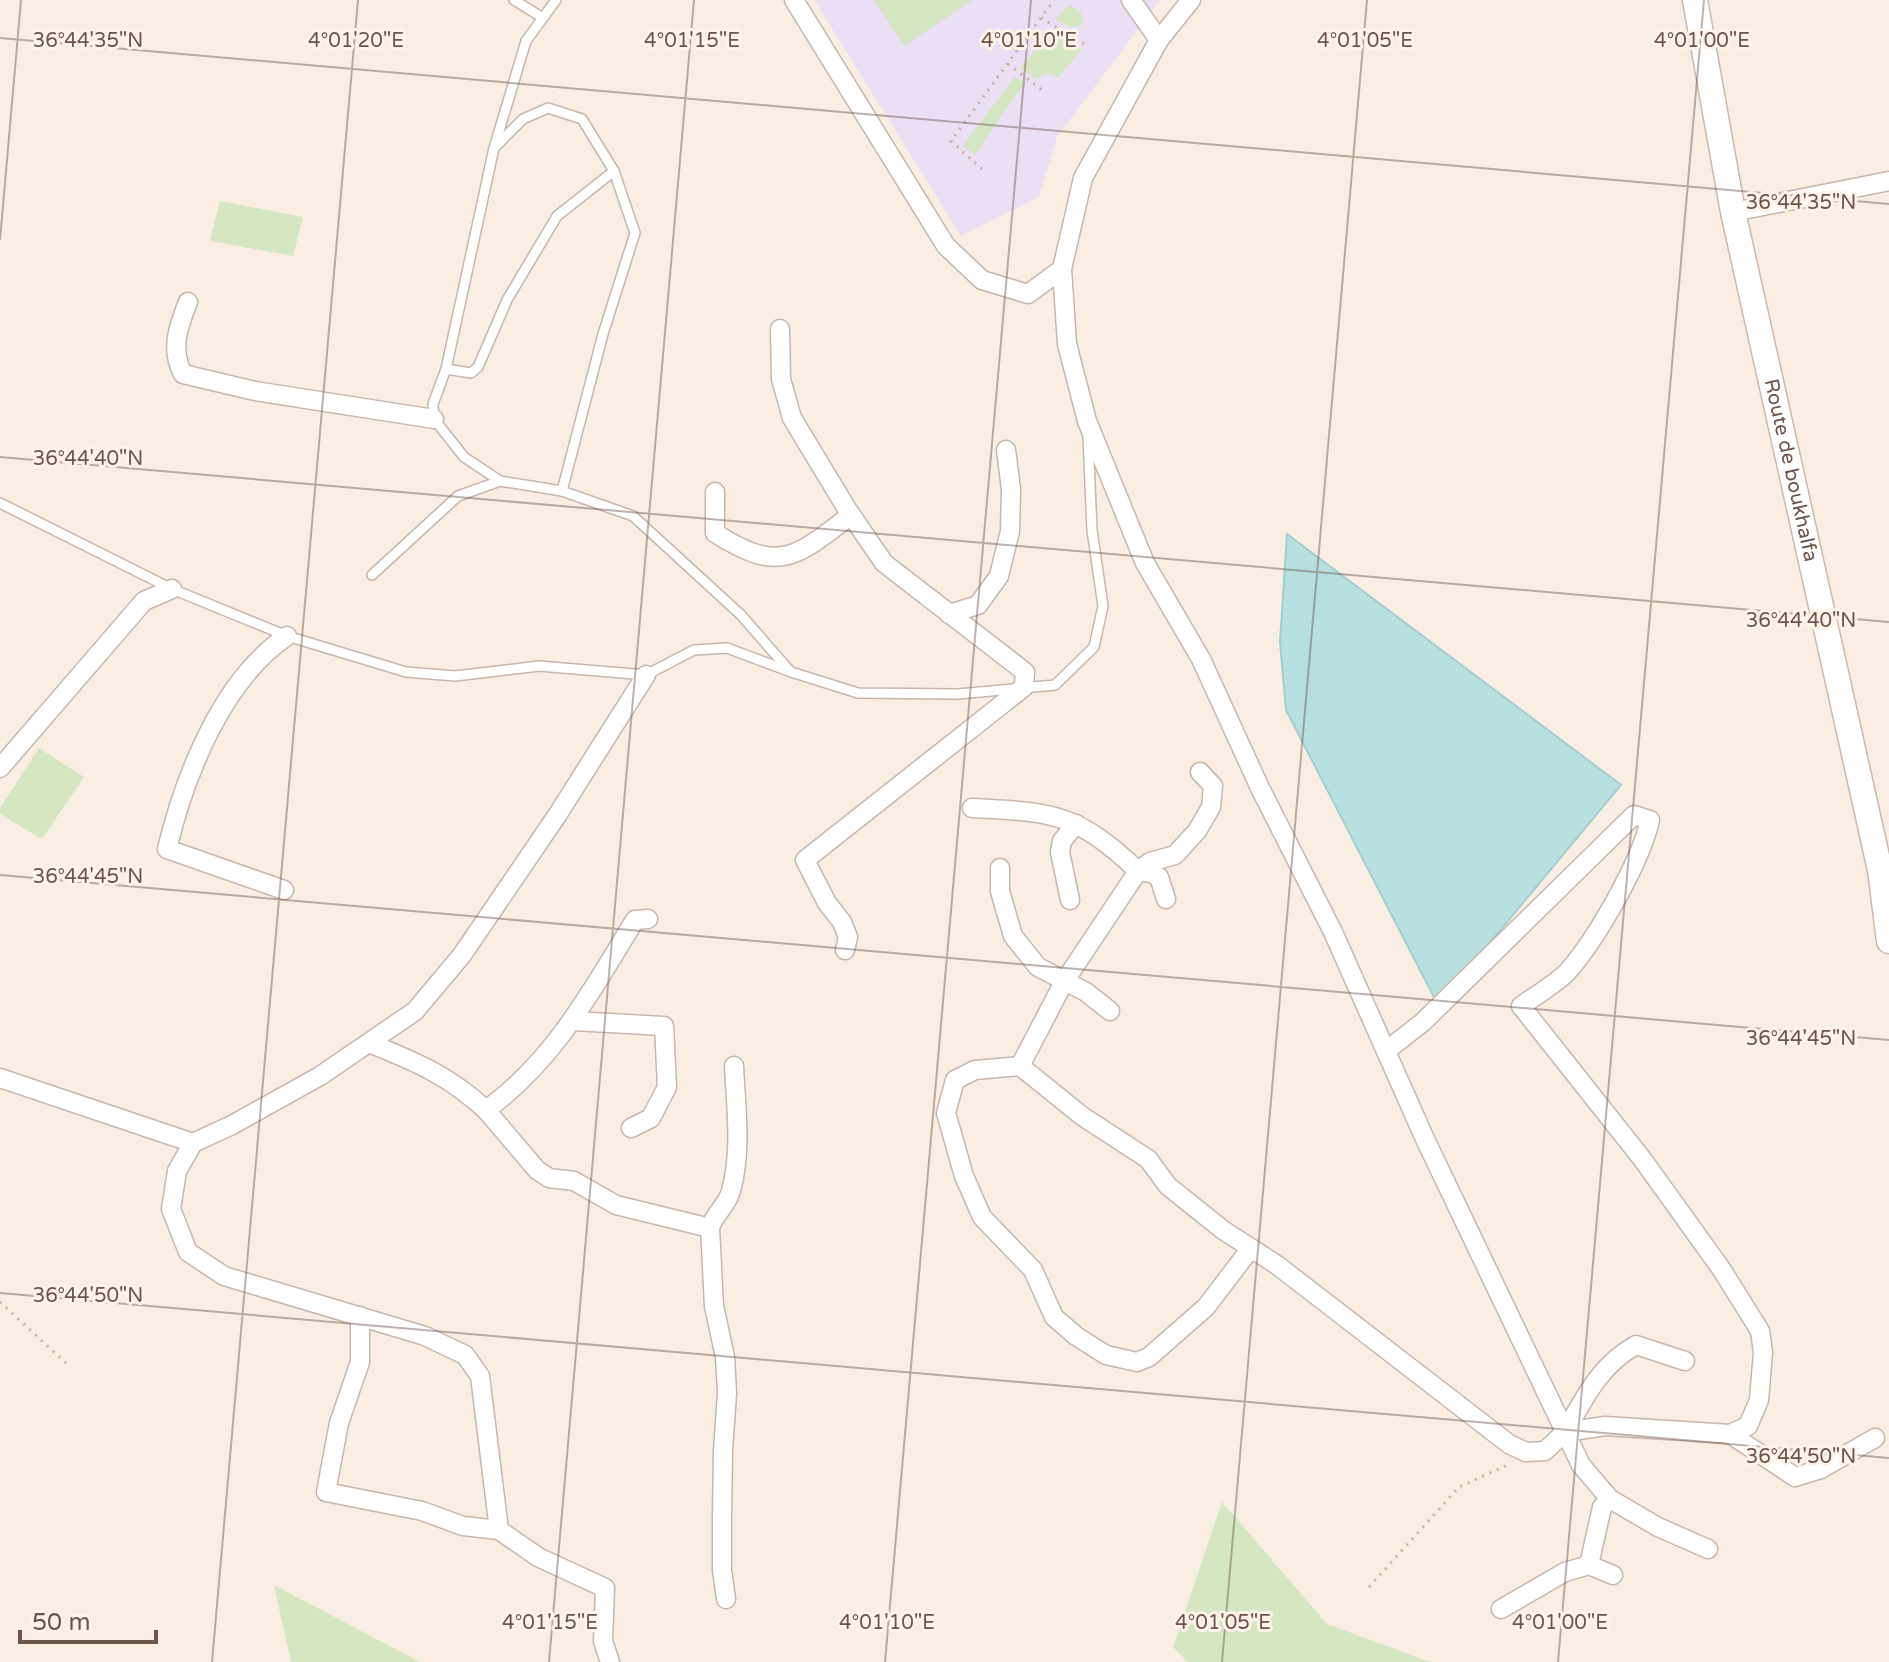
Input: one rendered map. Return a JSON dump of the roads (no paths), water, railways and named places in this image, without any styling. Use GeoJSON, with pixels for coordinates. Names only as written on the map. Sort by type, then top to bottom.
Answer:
{"type":"FeatureCollection","features":[{"type":"Feature","properties":{"kind":"street"},"geometry":{"type":"LineString","coordinates":[[794,0],[946,246],[982,280],[1028,294],[1062,269]]}},
{"type":"Feature","properties":{"kind":"street"},"geometry":{"type":"LineString","coordinates":[[1131,0],[1159,40]]}},
{"type":"Feature","properties":{"kind":"street"},"geometry":{"type":"LineString","coordinates":[[1191,0],[1159,40],[1083,178],[1062,269],[1067,344],[1087,421],[1145,563],[1201,659],[1260,788],[1333,932],[1425,1139],[1581,1465],[1610,1499],[1658,1527],[1708,1549]]}},
{"type":"Feature","properties":{"kind":"street","name":"Route de boukhalfa"},"geometry":{"type":"LineString","coordinates":[[1695,0],[1733,212],[1880,870],[1889,941]]}},
{"type":"Feature","properties":{"kind":"street"},"geometry":{"type":"LineString","coordinates":[[1733,212],[1889,181]]}},
{"type":"Feature","properties":{"kind":"street"},"geometry":{"type":"LineString","coordinates":[[188,302],[179,327],[175,359],[183,374],[255,391],[434,419]]}},
{"type":"Feature","properties":{"kind":"street"},"geometry":{"type":"LineString","coordinates":[[780,329],[781,379],[792,418],[884,563],[1025,672],[1024,687],[805,860],[827,903],[842,922],[848,937],[845,950]]}},
{"type":"Feature","properties":{"kind":"street"},"geometry":{"type":"LineString","coordinates":[[949,614],[978,605],[999,576],[1010,531],[1011,489],[1006,450]]}},
{"type":"Feature","properties":{"kind":"street"},"geometry":{"type":"LineString","coordinates":[[715,492],[715,533],[740,549],[776,559],[810,547],[851,515]]}},
{"type":"Feature","properties":{"kind":"street"},"geometry":{"type":"LineString","coordinates":[[0,768],[144,601],[172,589]]}},
{"type":"Feature","properties":{"kind":"street"},"geometry":{"type":"LineString","coordinates":[[284,890],[167,849],[176,814],[218,714],[266,650],[287,636]]}},
{"type":"Feature","properties":{"kind":"street"},"geometry":{"type":"LineString","coordinates":[[499,1530],[480,1376],[465,1355],[425,1336],[224,1276],[188,1252],[171,1209],[177,1171],[193,1143],[320,1076],[415,1011],[462,955],[558,814],[646,675]]}},
{"type":"Feature","properties":{"kind":"street"},"geometry":{"type":"LineString","coordinates":[[1020,1066],[1064,982],[1138,871],[1150,862],[1175,855],[1197,831],[1211,807],[1213,786],[1200,772]]}},
{"type":"Feature","properties":{"kind":"street"},"geometry":{"type":"LineString","coordinates":[[972,808],[1034,811],[1064,817],[1097,835],[1138,871],[1159,877],[1166,899]]}},
{"type":"Feature","properties":{"kind":"street"},"geometry":{"type":"LineString","coordinates":[[1386,1051],[1423,1022],[1634,815],[1650,820],[1638,857],[1597,930],[1569,971],[1521,1006],[1643,1160],[1722,1270],[1760,1331],[1763,1352],[1759,1400],[1748,1426],[1730,1434],[1605,1426],[1565,1432]]}},
{"type":"Feature","properties":{"kind":"street"},"geometry":{"type":"LineString","coordinates":[[1070,900],[1060,852],[1062,841],[1076,824]]}},
{"type":"Feature","properties":{"kind":"street"},"geometry":{"type":"LineString","coordinates":[[1000,868],[1000,891],[1013,936],[1038,967],[1086,992],[1110,1011]]}},
{"type":"Feature","properties":{"kind":"street"},"geometry":{"type":"LineString","coordinates":[[486,1110],[515,1089],[573,1021],[635,920],[648,919]]}},
{"type":"Feature","properties":{"kind":"street"},"geometry":{"type":"LineString","coordinates":[[573,1021],[664,1026],[667,1087],[651,1118],[631,1128]]}},
{"type":"Feature","properties":{"kind":"street"},"geometry":{"type":"LineString","coordinates":[[369,1043],[431,1068],[466,1092],[486,1110],[537,1170],[549,1178],[574,1181],[616,1205],[710,1228]]}},
{"type":"Feature","properties":{"kind":"street"},"geometry":{"type":"LineString","coordinates":[[726,1599],[722,1570],[722,1517],[727,1393],[725,1357],[714,1306],[710,1228],[713,1218],[725,1205],[731,1192],[738,1134],[734,1066]]}},
{"type":"Feature","properties":{"kind":"street"},"geometry":{"type":"LineString","coordinates":[[1251,1248],[1206,1307],[1149,1357],[1137,1362],[1106,1355],[1054,1317],[1033,1270],[982,1217],[964,1176],[946,1113],[955,1080],[975,1070],[1020,1066],[1082,1116],[1148,1159],[1168,1186],[1277,1265],[1509,1444],[1526,1452],[1545,1451],[1565,1432],[1616,1356],[1636,1345],[1685,1361]]}},
{"type":"Feature","properties":{"kind":"street"},"geometry":{"type":"LineString","coordinates":[[0,1078],[193,1143]]}},
{"type":"Feature","properties":{"kind":"street"},"geometry":{"type":"LineString","coordinates":[[360,1316],[360,1362],[339,1423],[326,1492],[422,1511],[463,1526],[499,1530],[538,1557],[605,1588],[603,1641],[610,1662]]}},
{"type":"Feature","properties":{"kind":"street"},"geometry":{"type":"LineString","coordinates":[[1730,1434],[1795,1477],[1821,1469],[1875,1438]]}},
{"type":"Feature","properties":{"kind":"street"},"geometry":{"type":"LineString","coordinates":[[1589,1565],[1602,1507],[1610,1499]]}},
{"type":"Feature","properties":{"kind":"street"},"geometry":{"type":"LineString","coordinates":[[1501,1609],[1565,1572],[1589,1565],[1613,1575]]}},
{"type":"Feature","properties":{"kind":"lane"},"geometry":{"type":"LineString","coordinates":[[514,0],[543,18]]}},
{"type":"Feature","properties":{"kind":"lane"},"geometry":{"type":"LineString","coordinates":[[556,0],[526,41],[494,148],[446,369],[433,404],[434,419],[464,457],[500,481],[562,491],[633,516],[741,615],[791,672]]}},
{"type":"Feature","properties":{"kind":"lane"},"geometry":{"type":"LineString","coordinates":[[494,148],[523,119],[548,108],[582,119],[614,171],[635,233],[603,334],[562,491]]}},
{"type":"Feature","properties":{"kind":"lane"},"geometry":{"type":"LineString","coordinates":[[446,369],[471,373],[478,367],[507,300],[557,216],[614,171]]}},
{"type":"Feature","properties":{"kind":"lane"},"geometry":{"type":"LineString","coordinates":[[0,503],[172,589],[287,636],[406,672],[455,676],[539,666],[646,675],[694,650],[727,648],[858,693],[958,694],[1055,685],[1094,647],[1103,606],[1092,530],[1087,421]]}},
{"type":"Feature","properties":{"kind":"lane"},"geometry":{"type":"LineString","coordinates":[[372,575],[458,496],[500,481]]}},
{"type":"Feature","properties":{"kind":"water"},"geometry":{"type":"Polygon","coordinates":[[[1287,534],[1621,785],[1438,1005],[1286,710],[1280,642],[1287,534]]]}}]}
